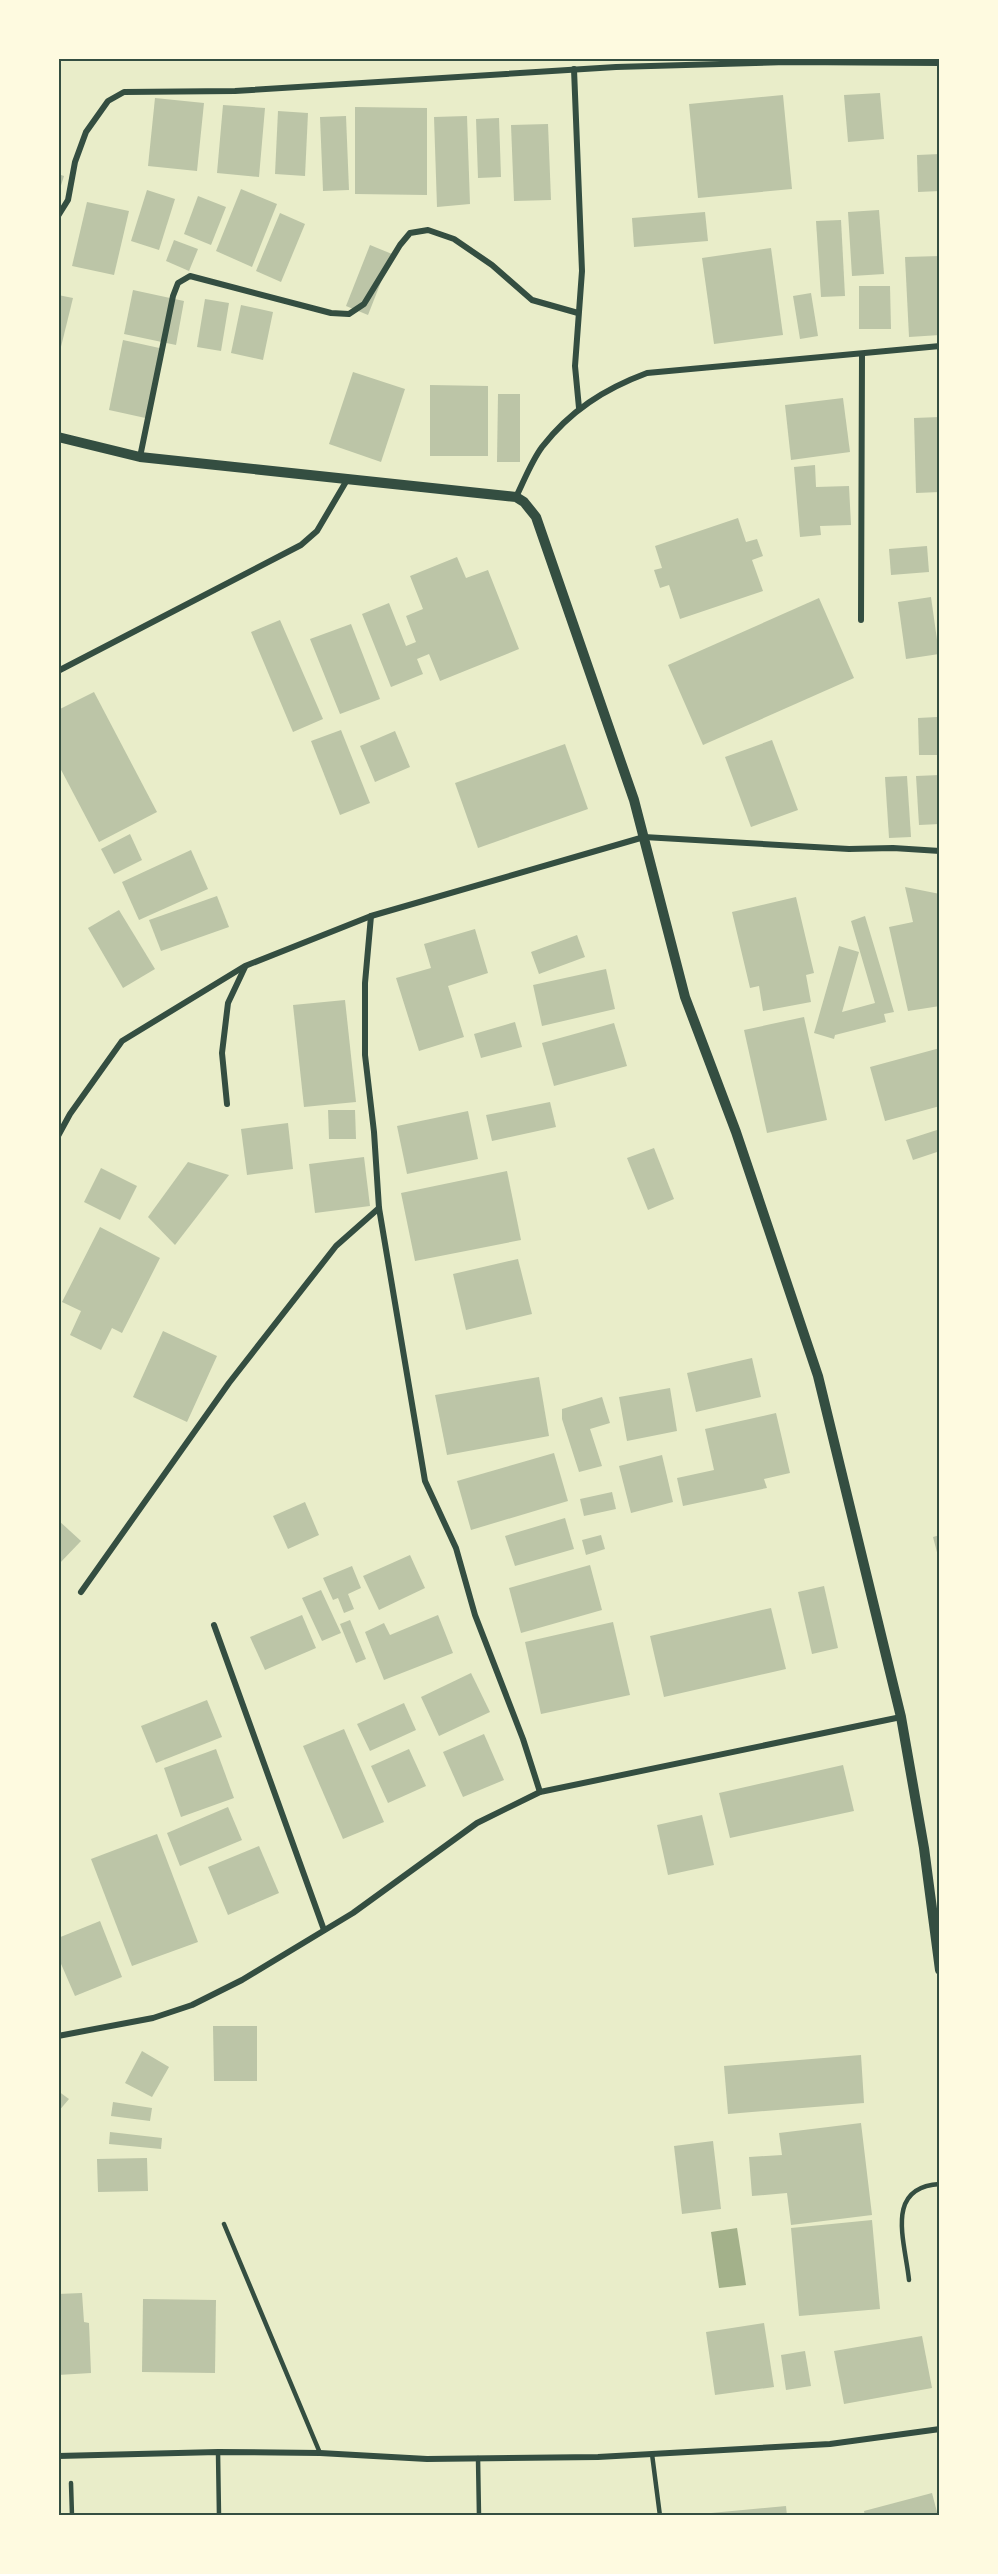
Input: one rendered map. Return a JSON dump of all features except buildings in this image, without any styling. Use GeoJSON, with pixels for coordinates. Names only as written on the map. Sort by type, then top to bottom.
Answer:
{"type":"FeatureCollection","features":[{"type":"Feature","properties":{"kind":"street"},"geometry":{"type":"LineString","coordinates":[[58,216],[68,200],[75,162],[86,132],[108,101],[124,92],[235,91],[574,69],[787,62],[939,63]]}},
{"type":"Feature","properties":{"kind":"street"},"geometry":{"type":"LineString","coordinates":[[574,69],[582,271],[575,366],[579,408]]}},
{"type":"Feature","properties":{"kind":"street"},"geometry":{"type":"LineString","coordinates":[[140,457],[173,296],[178,284],[190,276],[331,313],[349,314],[364,304],[400,245],[410,233],[428,230],[454,238],[532,300],[578,313]]}},
{"type":"Feature","properties":{"kind":"street"},"geometry":{"type":"LineString","coordinates":[[516,497],[541,448],[579,408],[617,384],[647,373],[939,346]]}},
{"type":"Feature","properties":{"kind":"street"},"geometry":{"type":"LineString","coordinates":[[861,621],[862,354]]}},
{"type":"Feature","properties":{"kind":"street"},"geometry":{"type":"LineString","coordinates":[[58,437],[140,457],[516,497],[524,502],[536,517],[644,837],[685,997],[736,1132],[818,1376],[901,1717],[924,1848],[939,1970]]}},
{"type":"Feature","properties":{"kind":"street"},"geometry":{"type":"LineString","coordinates":[[58,671],[301,545],[317,531],[347,480]]}},
{"type":"Feature","properties":{"kind":"street"},"geometry":{"type":"LineString","coordinates":[[58,1136],[70,1114],[122,1041],[245,966],[371,916],[644,837],[849,849],[894,848],[939,851]]}},
{"type":"Feature","properties":{"kind":"street"},"geometry":{"type":"LineString","coordinates":[[371,916],[364,983],[365,1055],[374,1132],[379,1208],[425,1481],[456,1548],[476,1614],[523,1739],[540,1792]]}},
{"type":"Feature","properties":{"kind":"street"},"geometry":{"type":"LineString","coordinates":[[227,1104],[222,1053],[228,1003],[245,966]]}},
{"type":"Feature","properties":{"kind":"street"},"geometry":{"type":"LineString","coordinates":[[81,1592],[229,1383],[336,1246],[379,1208]]}},
{"type":"Feature","properties":{"kind":"street"},"geometry":{"type":"LineString","coordinates":[[214,1625],[324,1930]]}},
{"type":"Feature","properties":{"kind":"street"},"geometry":{"type":"LineString","coordinates":[[58,2036],[153,2018],[192,2005],[242,1980],[353,1913],[477,1823],[540,1792],[901,1717]]}},
{"type":"Feature","properties":{"kind":"street"},"geometry":{"type":"LineString","coordinates":[[58,2456],[218,2452],[320,2453],[427,2459],[652,2454],[830,2444],[939,2429]]}},
{"type":"Feature","properties":{"kind":"lane"},"geometry":{"type":"LineString","coordinates":[[909,2280],[902,2206],[908,2195],[918,2187],[939,2184]]}},
{"type":"Feature","properties":{"kind":"lane"},"geometry":{"type":"LineString","coordinates":[[224,2224],[320,2453]]}},
{"type":"Feature","properties":{"kind":"lane"},"geometry":{"type":"LineString","coordinates":[[218,2452],[219,2516]]}},
{"type":"Feature","properties":{"kind":"lane"},"geometry":{"type":"LineString","coordinates":[[652,2454],[660,2516]]}},
{"type":"Feature","properties":{"kind":"lane"},"geometry":{"type":"LineString","coordinates":[[478,2458],[479,2516]]}},
{"type":"Feature","properties":{"kind":"lane"},"geometry":{"type":"LineString","coordinates":[[71,2483],[72,2516]]}},
{"type":"Feature","properties":{"kind":"shaded area"},"geometry":{"type":"Polygon","coordinates":[[[737,2228],[746,2285],[719,2288],[711,2232],[737,2228]]]}}]}
